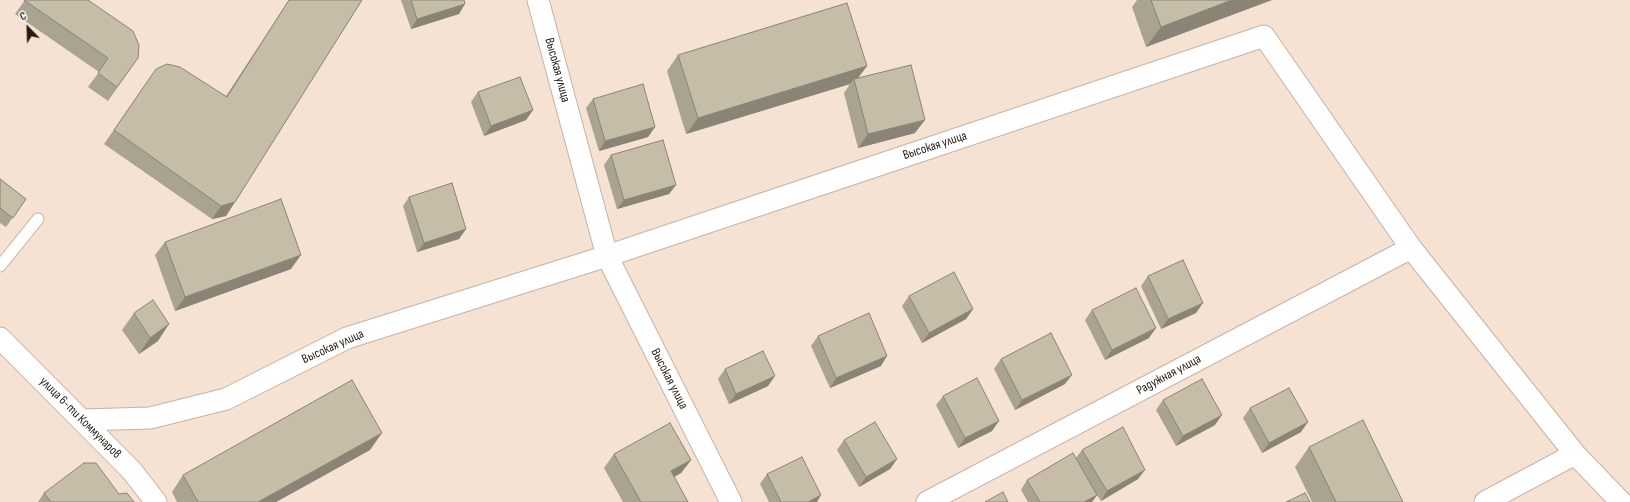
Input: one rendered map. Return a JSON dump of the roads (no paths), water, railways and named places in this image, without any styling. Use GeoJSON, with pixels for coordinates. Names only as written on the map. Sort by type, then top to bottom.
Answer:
{"type":"FeatureCollection","features":[{"type":"Feature","properties":{"kind":"street","name":"Высокая улица"},"geometry":{"type":"LineString","coordinates":[[538,0],[607,256],[731,502]]}},
{"type":"Feature","properties":{"kind":"street","name":"Высокая улица"},"geometry":{"type":"LineString","coordinates":[[82,420],[150,418],[226,398],[347,338],[607,256],[1264,36],[1411,248]]}},
{"type":"Feature","properties":{"kind":"street"},"geometry":{"type":"LineString","coordinates":[[1411,248],[1575,454],[1621,502]]}},
{"type":"Feature","properties":{"kind":"street","name":"Радужная улица"},"geometry":{"type":"LineString","coordinates":[[927,502],[1411,248]]}},
{"type":"Feature","properties":{"kind":"street","name":"улица 6-ти Коммунаров"},"geometry":{"type":"LineString","coordinates":[[0,338],[132,471],[156,502]]}},
{"type":"Feature","properties":{"kind":"street"},"geometry":{"type":"LineString","coordinates":[[1485,502],[1575,454]]}},
{"type":"Feature","properties":{"kind":"lane"},"geometry":{"type":"LineString","coordinates":[[0,266],[38,219]]}}]}
